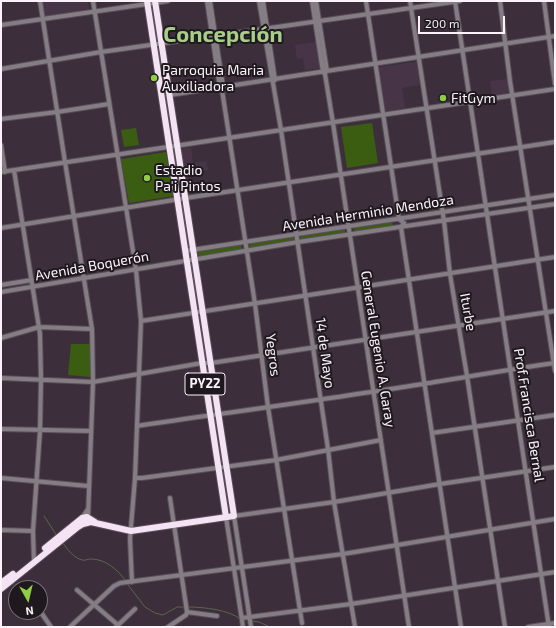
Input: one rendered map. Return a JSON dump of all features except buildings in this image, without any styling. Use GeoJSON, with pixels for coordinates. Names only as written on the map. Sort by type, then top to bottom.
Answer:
{"type":"FeatureCollection","features":[{"type":"Feature","properties":{"kind":"highway","name":"PY22"},"geometry":{"type":"LineString","coordinates":[[156,2],[212,363],[218,414],[234,516]]}},
{"type":"Feature","properties":{"kind":"highway","name":"PY22"},"geometry":{"type":"LineString","coordinates":[[147,3],[226,517]]}},
{"type":"Feature","properties":{"kind":"highway"},"geometry":{"type":"LineString","coordinates":[[1,588],[85,519],[132,531],[234,516]]}},
{"type":"Feature","properties":{"kind":"highway"},"geometry":{"type":"LineString","coordinates":[[1,583],[34,560]]}},
{"type":"Feature","properties":{"kind":"street"},"geometry":{"type":"LineString","coordinates":[[40,1],[85,278],[92,330],[93,382],[88,508],[85,519]]}},
{"type":"Feature","properties":{"kind":"street"},"geometry":{"type":"LineString","coordinates":[[93,1],[108,104],[136,270],[141,321],[135,478],[132,531],[130,540],[132,582]]}},
{"type":"Feature","properties":{"kind":"street"},"geometry":{"type":"LineString","coordinates":[[1,25],[168,1]]}},
{"type":"Feature","properties":{"kind":"street","name":"Yegros"},"geometry":{"type":"LineString","coordinates":[[206,1],[214,37]]}},
{"type":"Feature","properties":{"kind":"street","name":"Yegros"},"geometry":{"type":"LineString","coordinates":[[210,1],[221,88],[256,304],[268,408],[302,623]]}},
{"type":"Feature","properties":{"kind":"street","name":"14 de Mayo"},"geometry":{"type":"LineString","coordinates":[[259,1],[266,29]]}},
{"type":"Feature","properties":{"kind":"street","name":"14 de Mayo"},"geometry":{"type":"LineString","coordinates":[[263,1],[321,399],[334,502],[355,627]]}},
{"type":"Feature","properties":{"kind":"street","name":"General Eugenio A. Garay"},"geometry":{"type":"LineString","coordinates":[[312,1],[317,21],[333,123],[409,627]]}},
{"type":"Feature","properties":{"kind":"street","name":"General Eugenio A. Garay"},"geometry":{"type":"LineString","coordinates":[[316,1],[317,21]]}},
{"type":"Feature","properties":{"kind":"street"},"geometry":{"type":"LineString","coordinates":[[366,1],[399,219],[404,222],[401,227],[408,280],[461,627]]}},
{"type":"Feature","properties":{"kind":"street","name":"Iturbe"},"geometry":{"type":"LineString","coordinates":[[410,1],[444,221],[450,274],[483,477],[505,627]]}},
{"type":"Feature","properties":{"kind":"street","name":"Prof.Francisca Bernal"},"geometry":{"type":"LineString","coordinates":[[455,1],[469,102],[549,625]]}},
{"type":"Feature","properties":{"kind":"street"},"geometry":{"type":"LineString","coordinates":[[1,69],[101,52],[154,46],[460,1]]}},
{"type":"Feature","properties":{"kind":"street"},"geometry":{"type":"LineString","coordinates":[[500,1],[505,44],[555,371]]}},
{"type":"Feature","properties":{"kind":"street"},"geometry":{"type":"LineString","coordinates":[[544,1],[555,84]]}},
{"type":"Feature","properties":{"kind":"street"},"geometry":{"type":"LineString","coordinates":[[170,95],[555,36]]}},
{"type":"Feature","properties":{"kind":"street"},"geometry":{"type":"LineString","coordinates":[[1,145],[3,172],[555,89]]}},
{"type":"Feature","properties":{"kind":"street"},"geometry":{"type":"LineString","coordinates":[[1,119],[108,104]]}},
{"type":"Feature","properties":{"kind":"street"},"geometry":{"type":"LineString","coordinates":[[1,228],[177,199],[555,142]]}},
{"type":"Feature","properties":{"kind":"street"},"geometry":{"type":"LineString","coordinates":[[14,170],[34,287],[39,327],[41,379],[40,431],[33,531],[34,560]]}},
{"type":"Feature","properties":{"kind":"street","name":"Avenida Herminio Mendoza"},"geometry":{"type":"LineString","coordinates":[[185,251],[194,251],[555,195]]}},
{"type":"Feature","properties":{"kind":"street","name":"Avenida Herminio Mendoza"},"geometry":{"type":"LineString","coordinates":[[186,260],[555,204]]}},
{"type":"Feature","properties":{"kind":"street"},"geometry":{"type":"LineString","coordinates":[[141,321],[555,257]]}},
{"type":"Feature","properties":{"kind":"street","name":"Avenida Boquerón"},"geometry":{"type":"LineString","coordinates":[[1,292],[136,270],[186,260]]}},
{"type":"Feature","properties":{"kind":"street","name":"Avenida Boquerón"},"geometry":{"type":"LineString","coordinates":[[1,285],[32,280]]}},
{"type":"Feature","properties":{"kind":"street"},"geometry":{"type":"LineString","coordinates":[[1,378],[93,382],[202,363],[262,356],[555,311]]}},
{"type":"Feature","properties":{"kind":"street"},"geometry":{"type":"LineString","coordinates":[[1,338],[39,327],[92,330]]}},
{"type":"Feature","properties":{"kind":"street"},"geometry":{"type":"LineString","coordinates":[[137,426],[268,408],[554,363]]}},
{"type":"Feature","properties":{"kind":"street"},"geometry":{"type":"LineString","coordinates":[[432,434],[555,414]]}},
{"type":"Feature","properties":{"kind":"street"},"geometry":{"type":"LineString","coordinates":[[1,429],[91,432]]}},
{"type":"Feature","properties":{"kind":"street"},"geometry":{"type":"LineString","coordinates":[[135,478],[276,460],[381,440]]}},
{"type":"Feature","properties":{"kind":"street"},"geometry":{"type":"LineString","coordinates":[[251,627],[234,516],[285,510],[483,477],[555,467]]}},
{"type":"Feature","properties":{"kind":"street"},"geometry":{"type":"LineString","coordinates":[[1,478],[88,486]]}},
{"type":"Feature","properties":{"kind":"street"},"geometry":{"type":"LineString","coordinates":[[170,498],[188,612]]}},
{"type":"Feature","properties":{"kind":"street"},"geometry":{"type":"LineString","coordinates":[[226,517],[243,627]]}},
{"type":"Feature","properties":{"kind":"street"},"geometry":{"type":"LineString","coordinates":[[70,627],[93,604],[114,586],[120,583],[343,554],[397,544],[555,520]]}},
{"type":"Feature","properties":{"kind":"street"},"geometry":{"type":"LineString","coordinates":[[1,530],[33,531]]}},
{"type":"Feature","properties":{"kind":"street"},"geometry":{"type":"LineString","coordinates":[[242,618],[351,604],[404,594],[555,572]]}},
{"type":"Feature","properties":{"kind":"street"},"geometry":{"type":"LineString","coordinates":[[77,590],[117,626],[135,609]]}},
{"type":"Feature","properties":{"kind":"street"},"geometry":{"type":"LineString","coordinates":[[188,612],[217,616]]}},
{"type":"Feature","properties":{"kind":"street"},"geometry":{"type":"LineString","coordinates":[[168,627],[188,612]]}},
{"type":"Feature","properties":{"kind":"street"},"geometry":{"type":"LineString","coordinates":[[528,627],[555,623]]}},
{"type":"Feature","properties":{"kind":"shaded area"},"geometry":{"type":"Polygon","coordinates":[[[42,1],[88,1],[89,10],[44,16],[42,1]]]}},
{"type":"Feature","properties":{"kind":"shaded area"},"geometry":{"type":"Polygon","coordinates":[[[316,42],[320,68],[305,70],[303,58],[297,59],[295,45],[316,42]]]}},
{"type":"Feature","properties":{"kind":"shaded area"},"geometry":{"type":"Polygon","coordinates":[[[416,62],[420,85],[402,88],[405,108],[386,111],[379,67],[416,62]]]}},
{"type":"Feature","properties":{"kind":"shaded area"},"geometry":{"type":"Polygon","coordinates":[[[508,79],[510,92],[492,96],[490,81],[508,79]]]}},
{"type":"Feature","properties":{"kind":"shaded area"},"geometry":{"type":"Polygon","coordinates":[[[191,147],[193,163],[206,161],[208,170],[184,174],[180,149],[191,147]]]}},
{"type":"Feature","properties":{"kind":"green space"},"geometry":{"type":"Polygon","coordinates":[[[372,123],[378,163],[347,168],[341,127],[372,123]]]}},
{"type":"Feature","properties":{"kind":"green space"},"geometry":{"type":"Polygon","coordinates":[[[136,128],[139,145],[124,147],[121,130],[136,128]]]}},
{"type":"Feature","properties":{"kind":"green space","name":"Estadio Pa'i Pintos"},"geometry":{"type":"Polygon","coordinates":[[[166,152],[173,196],[129,203],[121,159],[166,152]]]}},
{"type":"Feature","properties":{"kind":"green space"},"geometry":{"type":"Polygon","coordinates":[[[391,222],[393,224],[391,227],[357,232],[354,230],[355,227],[391,222]]]}},
{"type":"Feature","properties":{"kind":"green space"},"geometry":{"type":"Polygon","coordinates":[[[343,229],[345,230],[345,233],[301,240],[300,238],[302,235],[343,229]]]}},
{"type":"Feature","properties":{"kind":"green space"},"geometry":{"type":"Polygon","coordinates":[[[292,236],[295,239],[293,242],[252,248],[249,246],[251,243],[292,236]]]}},
{"type":"Feature","properties":{"kind":"green space"},"geometry":{"type":"Polygon","coordinates":[[[239,245],[242,247],[240,250],[200,256],[197,254],[199,251],[239,245]]]}},
{"type":"Feature","properties":{"kind":"green space"},"geometry":{"type":"Polygon","coordinates":[[[71,344],[90,344],[90,377],[68,375],[71,344]]]}},
{"type":"Feature","properties":{"kind":"waterway"},"geometry":{"type":"LineString","coordinates":[[44,516],[57,536]]}},
{"type":"Feature","properties":{"kind":"waterway"},"geometry":{"type":"LineString","coordinates":[[63,543],[79,559],[96,559],[106,563],[118,572],[125,580]]}},
{"type":"Feature","properties":{"kind":"waterway"},"geometry":{"type":"LineString","coordinates":[[128,585],[145,607],[155,613],[163,615],[177,607],[184,607]]}},
{"type":"Feature","properties":{"kind":"waterway"},"geometry":{"type":"LineString","coordinates":[[189,607],[209,608],[223,611],[240,619]]}},
{"type":"Feature","properties":{"kind":"waterway"},"geometry":{"type":"LineString","coordinates":[[252,621],[259,622],[270,627]]}},
{"type":"Feature","properties":{"kind":"place","name":"Parroquia Maria Auxiliadora"},"geometry":{"type":"Point","coordinates":[154,78]}},
{"type":"Feature","properties":{"kind":"place","name":"FitGym"},"geometry":{"type":"Point","coordinates":[443,98]}},
{"type":"Feature","properties":{"kind":"place","name":"Estadio Pa'i Pintos"},"geometry":{"type":"Point","coordinates":[147,178]}},
{"type":"Feature","properties":{"kind":"district","name":"Concepción"},"geometry":{"type":"Point","coordinates":[223,35]}}]}
